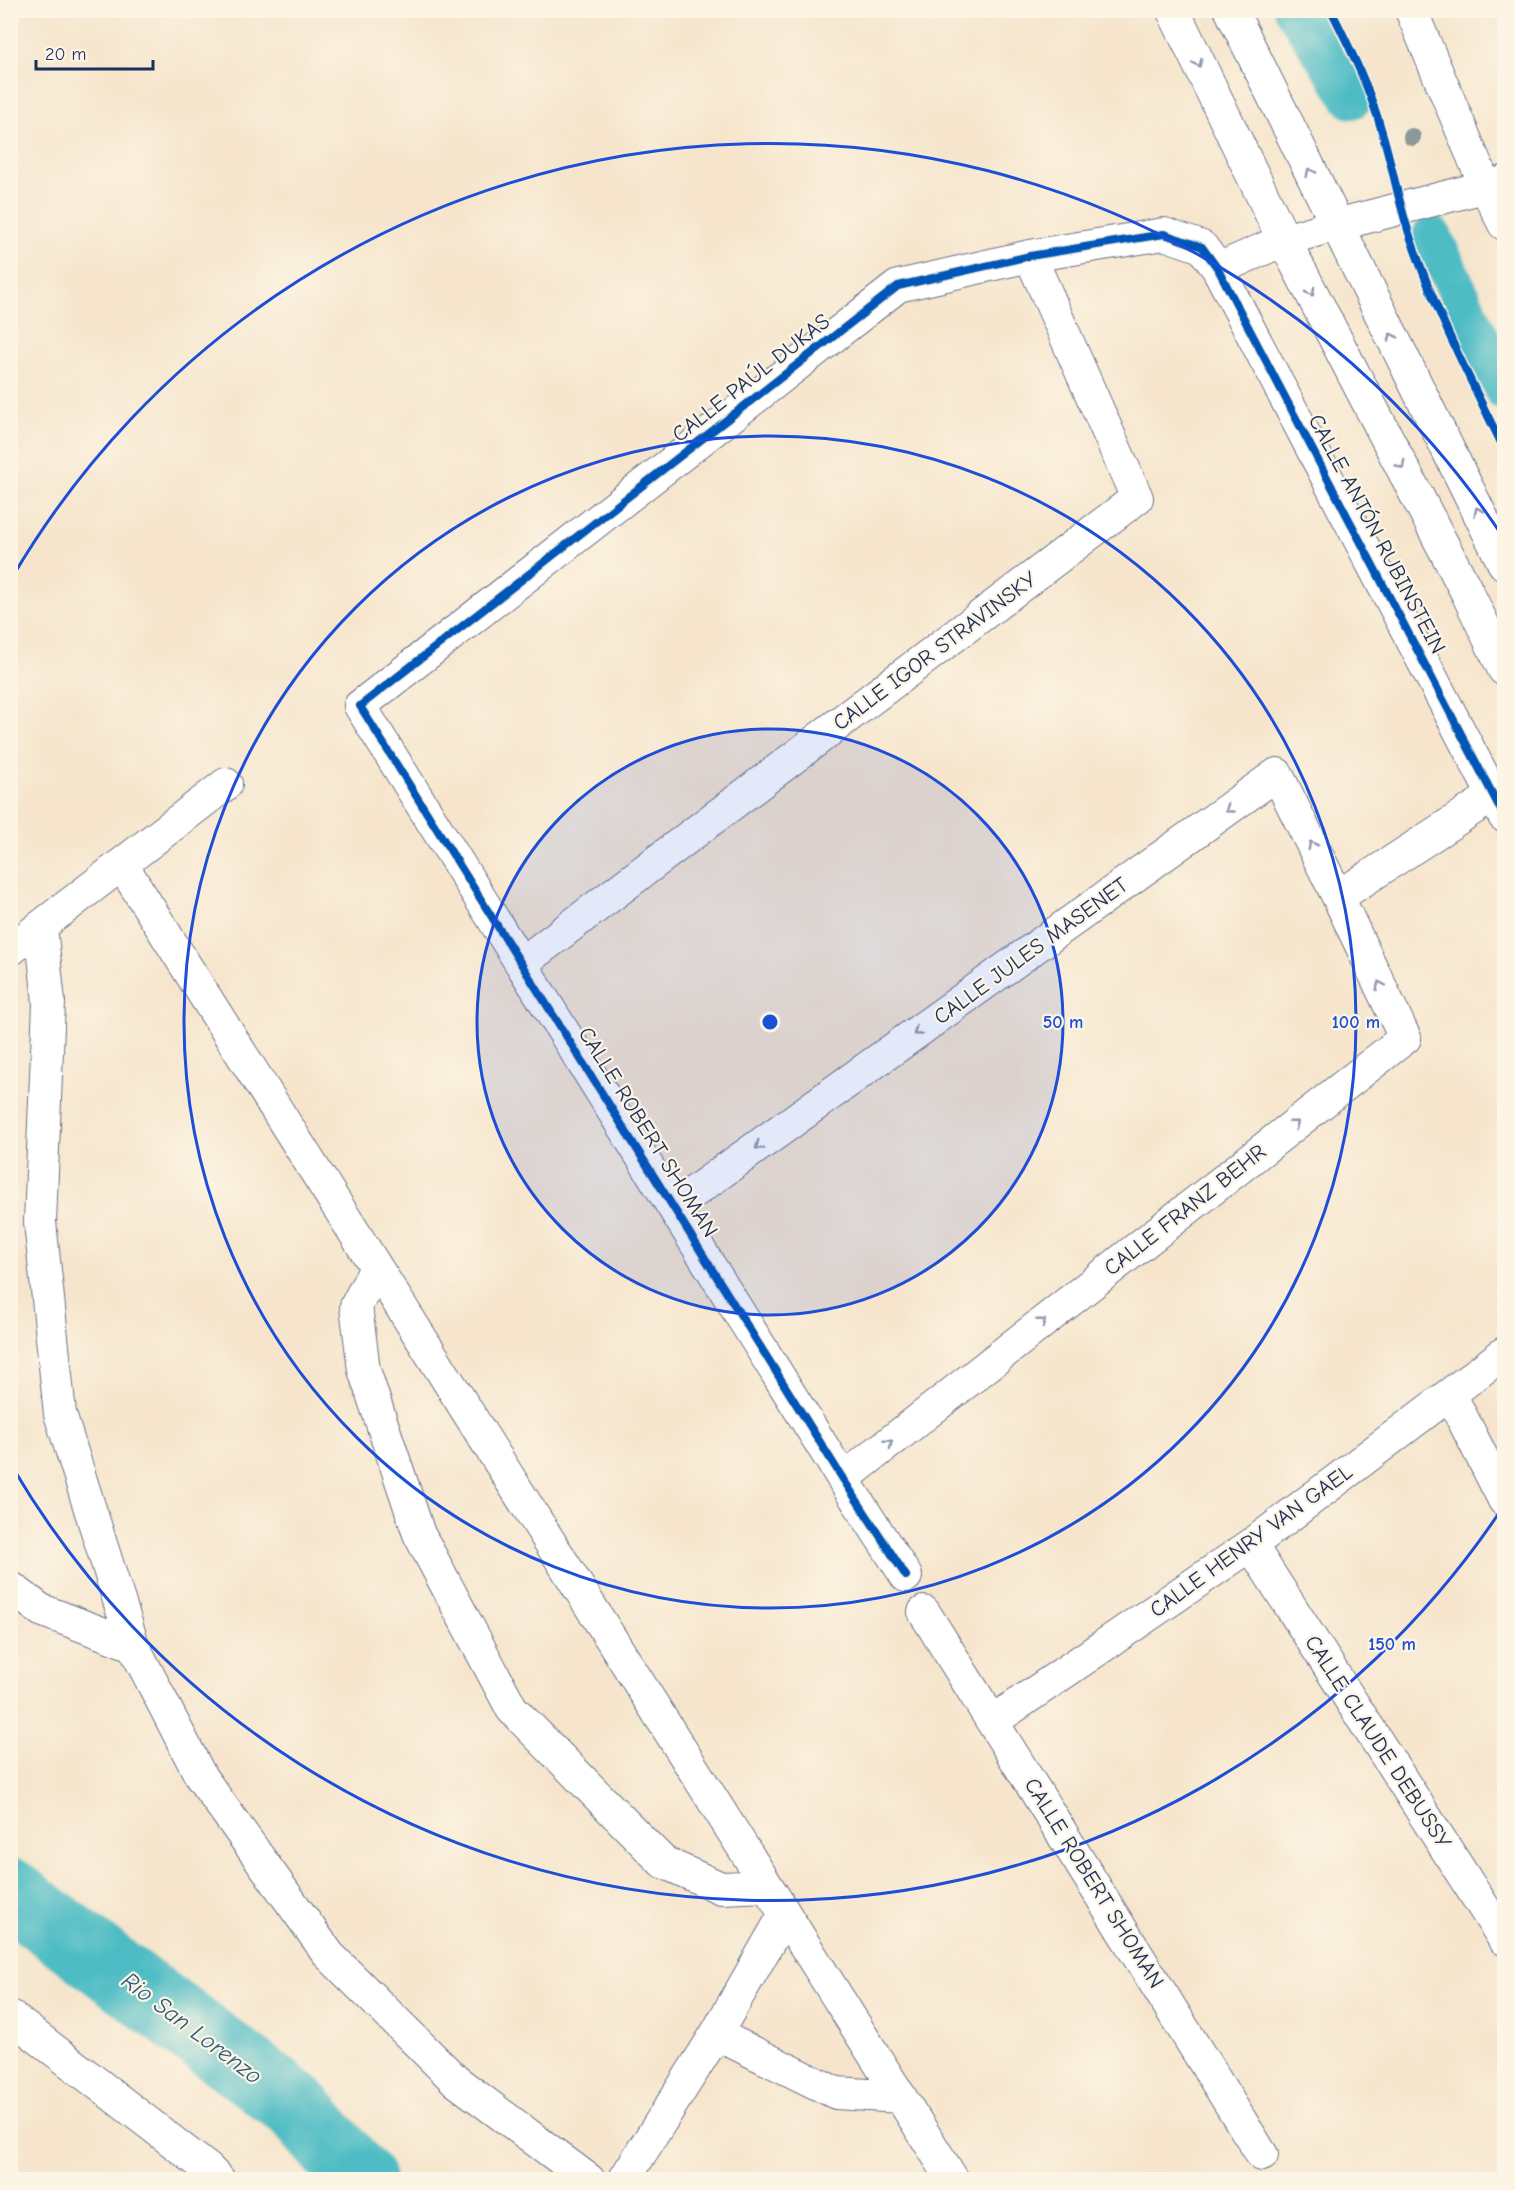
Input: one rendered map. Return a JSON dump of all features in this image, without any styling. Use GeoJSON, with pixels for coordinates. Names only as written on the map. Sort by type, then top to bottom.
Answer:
{"type":"FeatureCollection","features":[{"type":"Feature","properties":{"kind":"main road"},"geometry":{"type":"LineString","coordinates":[[1173,10],[1284,240],[1468,594],[1504,669]]}},
{"type":"Feature","properties":{"kind":"main road"},"geometry":{"type":"LineString","coordinates":[[1231,10],[1504,563]]}},
{"type":"Feature","properties":{"kind":"street"},"geometry":{"type":"LineString","coordinates":[[1411,10],[1495,185],[1504,224]]}},
{"type":"Feature","properties":{"kind":"street"},"geometry":{"type":"LineString","coordinates":[[1218,269],[1284,240],[1495,185]]}},
{"type":"Feature","properties":{"kind":"street","name":"CALLE PAÚL DUKAS"},"geometry":{"type":"LineString","coordinates":[[360,706],[898,286],[1030,256],[1164,234],[1202,247],[1218,269]]}},
{"type":"Feature","properties":{"kind":"street","name":"CALLE IGOR STRAVINSKY"},"geometry":{"type":"LineString","coordinates":[[522,963],[1137,498],[1030,256]]}},
{"type":"Feature","properties":{"kind":"street","name":"CALLE ANTÓN RUBINSTEIN"},"geometry":{"type":"LineString","coordinates":[[1218,269],[1499,806]]}},
{"type":"Feature","properties":{"kind":"street","name":"CALLE ROBERT SHOMAN"},"geometry":{"type":"LineString","coordinates":[[360,706],[906,1576]]}},
{"type":"Feature","properties":{"kind":"street","name":"CALLE JULES MASENET"},"geometry":{"type":"LineString","coordinates":[[673,1207],[1277,774],[1338,897]]}},
{"type":"Feature","properties":{"kind":"street"},"geometry":{"type":"LineString","coordinates":[[10,950],[226,784]]}},
{"type":"Feature","properties":{"kind":"street"},"geometry":{"type":"LineString","coordinates":[[1338,897],[1499,806]]}},
{"type":"Feature","properties":{"kind":"street"},"geometry":{"type":"LineString","coordinates":[[122,865],[953,2180]]}},
{"type":"Feature","properties":{"kind":"street","name":"CALLE FRANZ BEHR"},"geometry":{"type":"LineString","coordinates":[[843,1479],[1405,1038],[1338,897]]}},
{"type":"Feature","properties":{"kind":"street"},"geometry":{"type":"LineString","coordinates":[[41,927],[49,1002],[40,1222],[60,1414],[133,1645],[201,1777],[329,1954],[456,2081],[589,2180]]}},
{"type":"Feature","properties":{"kind":"street"},"geometry":{"type":"LineString","coordinates":[[376,1268],[356,1306],[364,1370],[419,1534],[512,1709],[663,1862],[721,1888],[767,1886]]}},
{"type":"Feature","properties":{"kind":"street","name":"CALLE HENRY VAN GAEL"},"geometry":{"type":"LineString","coordinates":[[993,1721],[1251,1545],[1504,1353]]}},
{"type":"Feature","properties":{"kind":"street"},"geometry":{"type":"LineString","coordinates":[[1450,1394],[1504,1500]]}},
{"type":"Feature","properties":{"kind":"street","name":"CALLE CLAUDE DEBUSSY"},"geometry":{"type":"LineString","coordinates":[[1251,1545],[1504,1939]]}},
{"type":"Feature","properties":{"kind":"street"},"geometry":{"type":"LineString","coordinates":[[10,1587],[41,1610],[133,1645]]}},
{"type":"Feature","properties":{"kind":"street","name":"CALLE ROBERT SHOMAN"},"geometry":{"type":"LineString","coordinates":[[924,1612],[1262,2155]]}},
{"type":"Feature","properties":{"kind":"street"},"geometry":{"type":"LineString","coordinates":[[624,2180],[716,2034],[785,1914]]}},
{"type":"Feature","properties":{"kind":"street"},"geometry":{"type":"LineString","coordinates":[[10,2016],[208,2169],[219,2180]]}},
{"type":"Feature","properties":{"kind":"street"},"geometry":{"type":"LineString","coordinates":[[716,2034],[837,2093],[902,2097]]}},
{"type":"Feature","properties":{"kind":"waterway"},"geometry":{"type":"LineString","coordinates":[[1294,10],[1352,99]]}},
{"type":"Feature","properties":{"kind":"waterway"},"geometry":{"type":"LineString","coordinates":[[1432,236],[1504,390]]}},
{"type":"Feature","properties":{"kind":"waterway","name":"Rio San Lorenzo"},"geometry":{"type":"LineString","coordinates":[[10,1893],[296,2106],[360,2180]]}},
{"type":"Feature","properties":{"kind":"cycle path"},"geometry":{"type":"LineString","coordinates":[[1331,10],[1372,100],[1407,228],[1421,268],[1455,347],[1504,449]]}},
{"type":"Feature","properties":{"kind":"cycle path"},"geometry":{"type":"LineString","coordinates":[[906,1576],[360,706],[898,286],[1030,256],[1164,234],[1202,247],[1218,269],[1504,816]]}}]}
